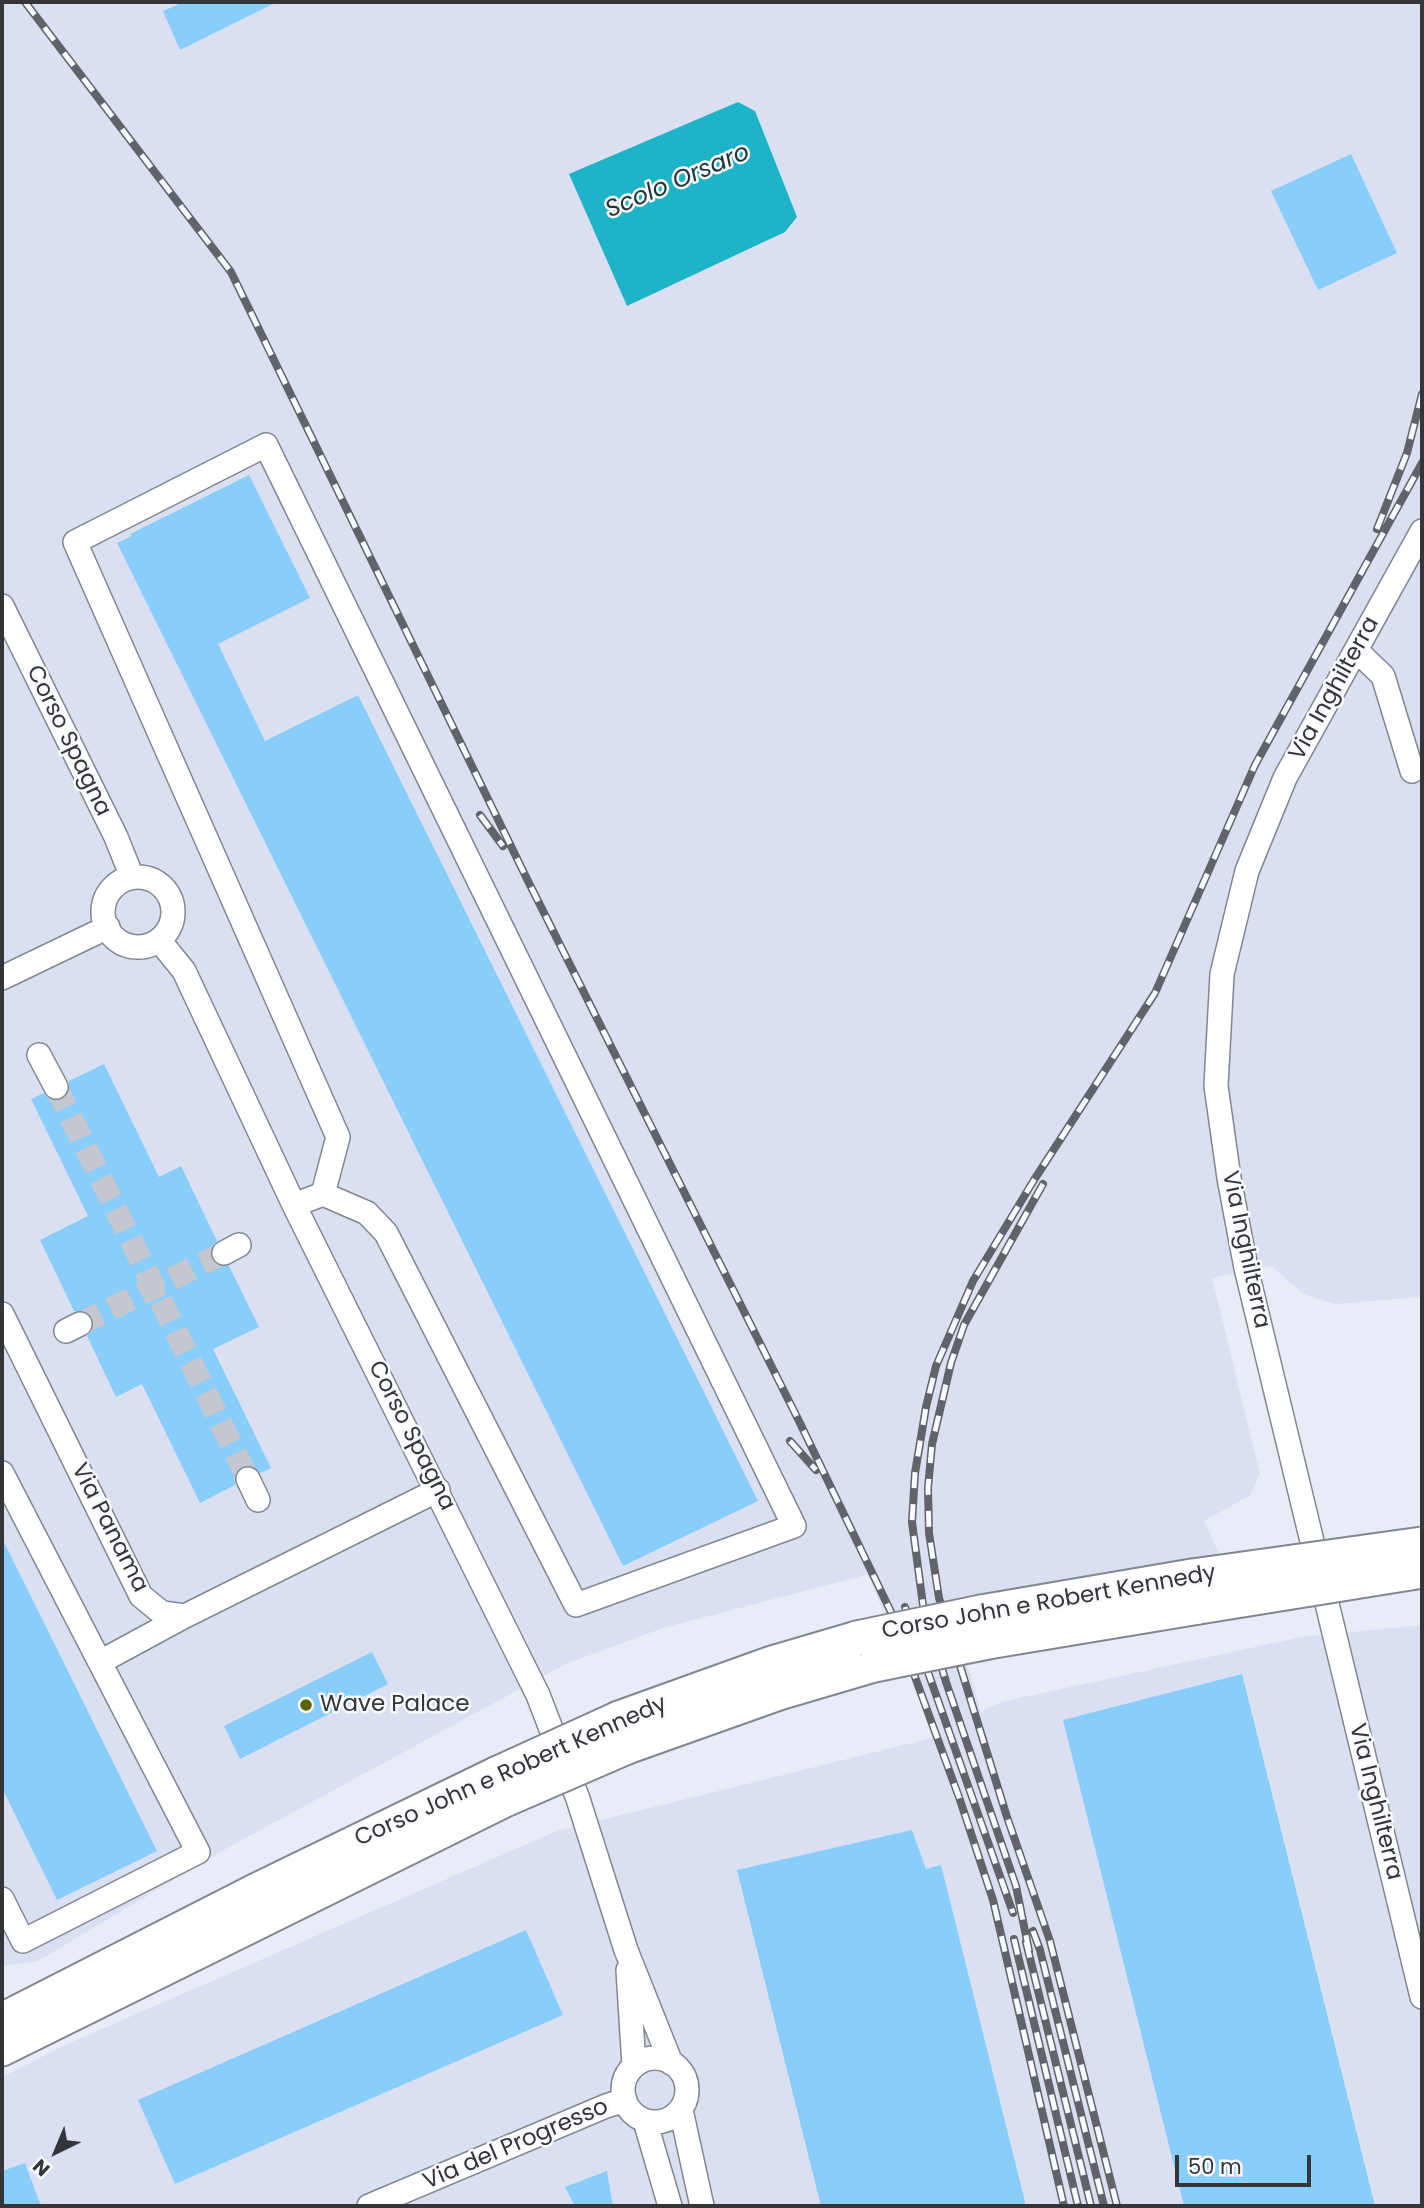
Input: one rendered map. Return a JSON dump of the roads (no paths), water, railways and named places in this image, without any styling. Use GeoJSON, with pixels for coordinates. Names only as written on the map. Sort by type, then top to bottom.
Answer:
{"type":"FeatureCollection","features":[{"type":"Feature","properties":{"kind":"highway","name":"Corso John e Robert Kennedy"},"geometry":{"type":"LineString","coordinates":[[2,2020],[257,1890],[623,1733],[779,1693],[866,1652],[985,1627],[1196,1592],[1422,1544]]}},
{"type":"Feature","properties":{"kind":"highway","name":"Corso John e Robert Kennedy"},"geometry":{"type":"LineString","coordinates":[[1196,1592],[1422,1571]]}},
{"type":"Feature","properties":{"kind":"highway","name":"Corso John e Robert Kennedy"},"geometry":{"type":"LineString","coordinates":[[2,2049],[502,1786]]}},
{"type":"Feature","properties":{"kind":"street"},"geometry":{"type":"LineString","coordinates":[[294,1205],[323,1194],[367,1213],[386,1233],[576,1605],[794,1526],[266,445],[75,542],[338,1137],[323,1194]]}},
{"type":"Feature","properties":{"kind":"street","name":"Via Inghilterra"},"geometry":{"type":"LineString","coordinates":[[1422,531],[1285,778],[1247,871],[1222,974],[1216,1086],[1229,1178],[1246,1268],[1422,1997]]}},
{"type":"Feature","properties":{"kind":"street","name":"Corso Spagna"},"geometry":{"type":"LineString","coordinates":[[2,606],[116,837],[132,877]]}},
{"type":"Feature","properties":{"kind":"street"},"geometry":{"type":"LineString","coordinates":[[1356,650],[1383,676],[1412,771]]}},
{"type":"Feature","properties":{"kind":"street"},"geometry":{"type":"LineString","coordinates":[[132,877],[153,880],[169,894],[174,914],[171,926],[159,940],[138,947],[125,944],[111,934],[103,911],[111,889],[132,877]]}},
{"type":"Feature","properties":{"kind":"street"},"geometry":{"type":"LineString","coordinates":[[2,978],[108,928]]}},
{"type":"Feature","properties":{"kind":"street","name":"Corso Spagna"},"geometry":{"type":"LineString","coordinates":[[159,940],[184,971],[294,1205],[538,1695],[578,1799],[626,1950],[671,2063],[680,2070],[685,2079],[687,2090],[681,2110],[702,2206]]}},
{"type":"Feature","properties":{"kind":"street"},"geometry":{"type":"LineString","coordinates":[[39,1055],[56,1087]]}},
{"type":"Feature","properties":{"kind":"street","name":"Via Panama"},"geometry":{"type":"LineString","coordinates":[[2,1314],[141,1596],[162,1613],[185,1616]]}},
{"type":"Feature","properties":{"kind":"street"},"geometry":{"type":"LineString","coordinates":[[2,1473],[198,1852],[23,1941],[2,1899]]}},
{"type":"Feature","properties":{"kind":"street"},"geometry":{"type":"LineString","coordinates":[[100,1662],[185,1616],[438,1490]]}},
{"type":"Feature","properties":{"kind":"street","name":"Corso Spagna"},"geometry":{"type":"LineString","coordinates":[[625,2100],[623,2085],[634,2066],[626,1950]]}},
{"type":"Feature","properties":{"kind":"street"},"geometry":{"type":"LineString","coordinates":[[634,2066],[652,2059],[671,2063]]}},
{"type":"Feature","properties":{"kind":"street"},"geometry":{"type":"LineString","coordinates":[[625,2100],[635,2115],[645,2121],[664,2121],[681,2110]]}},
{"type":"Feature","properties":{"kind":"street","name":"Via del Progresso"},"geometry":{"type":"LineString","coordinates":[[369,2206],[625,2100]]}},
{"type":"Feature","properties":{"kind":"street"},"geometry":{"type":"LineString","coordinates":[[645,2121],[670,2206]]}},
{"type":"Feature","properties":{"kind":"water","name":"Scolo Orsaro"},"geometry":{"type":"Polygon","coordinates":[[[738,102],[755,111],[797,217],[785,232],[627,306],[569,174],[738,102]]]}},
{"type":"Feature","properties":{"kind":"tunnel"},"geometry":{"type":"LineString","coordinates":[[56,1087],[248,1479]]}},
{"type":"Feature","properties":{"kind":"tunnel"},"geometry":{"type":"LineString","coordinates":[[80,1324],[224,1253]]}},
{"type":"Feature","properties":{"kind":"railway"},"geometry":{"type":"LineString","coordinates":[[25,2],[231,272],[527,879],[798,1419],[892,1614],[960,1800],[993,1900],[1064,2206]]}},
{"type":"Feature","properties":{"kind":"railway"},"geometry":{"type":"LineString","coordinates":[[1377,529],[1407,453],[1422,394]]}},
{"type":"Feature","properties":{"kind":"railway"},"geometry":{"type":"LineString","coordinates":[[1029,1951],[1016,1886],[946,1682],[923,1605],[912,1522],[915,1473],[936,1366],[973,1281],[1034,1180],[1155,993],[1255,765],[1422,463]]}},
{"type":"Feature","properties":{"kind":"railway"},"geometry":{"type":"LineString","coordinates":[[480,815],[503,846]]}},
{"type":"Feature","properties":{"kind":"railway"},"geometry":{"type":"LineString","coordinates":[[1043,1184],[964,1325],[951,1363],[932,1444],[928,1488],[929,1533],[939,1598],[1007,1817],[1050,1941],[1117,2206]]}},
{"type":"Feature","properties":{"kind":"railway"},"geometry":{"type":"LineString","coordinates":[[790,1441],[816,1470]]}},
{"type":"Feature","properties":{"kind":"railway"},"geometry":{"type":"LineString","coordinates":[[905,1607],[1013,1913]]}},
{"type":"Feature","properties":{"kind":"railway"},"geometry":{"type":"LineString","coordinates":[[1033,1931],[1104,2206]]}},
{"type":"Feature","properties":{"kind":"railway"},"geometry":{"type":"LineString","coordinates":[[1014,1939],[1078,2206]]}},
{"type":"Feature","properties":{"kind":"railway"},"geometry":{"type":"LineString","coordinates":[[1026,1942],[1091,2206]]}},
{"type":"Feature","properties":{"kind":"place","name":"Wave Palace"},"geometry":{"type":"Point","coordinates":[306,1705]}}]}
